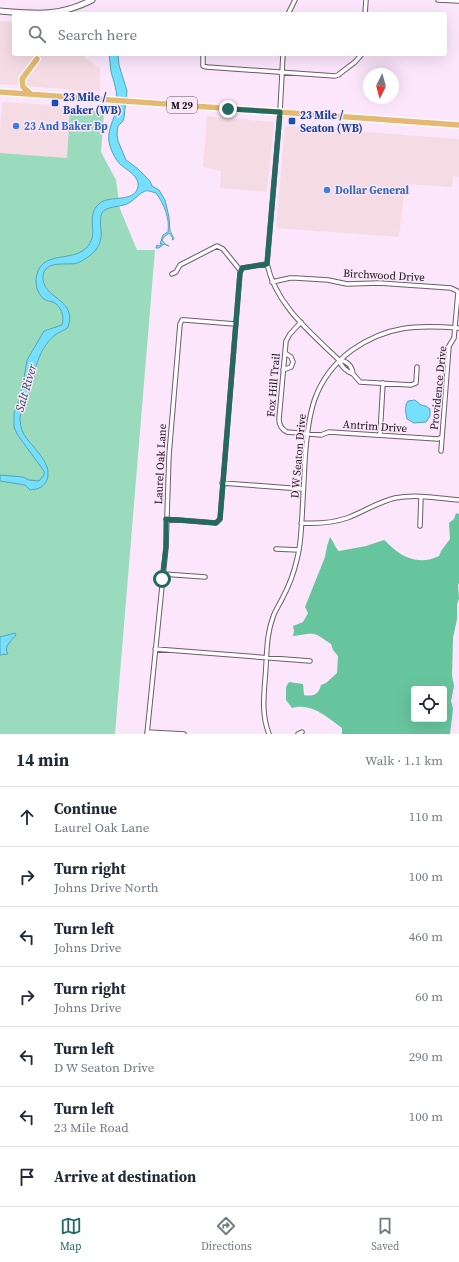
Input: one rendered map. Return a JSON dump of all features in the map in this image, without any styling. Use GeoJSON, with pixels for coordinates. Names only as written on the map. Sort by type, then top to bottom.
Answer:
{"type":"FeatureCollection","features":[{"type":"Feature","properties":{"kind":"main road"},"geometry":{"type":"LineString","coordinates":[[32,94],[23,87],[22,79],[39,57]]}},
{"type":"Feature","properties":{"kind":"main road","name":"M 29"},"geometry":{"type":"LineString","coordinates":[[0,92],[459,125]]}},
{"type":"Feature","properties":{"kind":"street"},"geometry":{"type":"LineString","coordinates":[[63,12],[91,0]]}},
{"type":"Feature","properties":{"kind":"street"},"geometry":{"type":"LineString","coordinates":[[289,12],[295,0]]}},
{"type":"Feature","properties":{"kind":"street"},"geometry":{"type":"LineString","coordinates":[[365,12],[366,0]]}},
{"type":"Feature","properties":{"kind":"street"},"geometry":{"type":"LineString","coordinates":[[438,0],[459,2]]}},
{"type":"Feature","properties":{"kind":"street"},"geometry":{"type":"LineString","coordinates":[[0,11],[12,12]]}},
{"type":"Feature","properties":{"kind":"street"},"geometry":{"type":"LineString","coordinates":[[203,56],[202,62],[204,66],[207,67],[335,76],[355,62],[360,56]]}},
{"type":"Feature","properties":{"kind":"street"},"geometry":{"type":"LineString","coordinates":[[283,56],[280,112],[267,264],[272,282],[284,303],[339,360],[341,365],[348,372],[353,374],[360,382],[409,385],[415,384],[417,367]]}},
{"type":"Feature","properties":{"kind":"street"},"geometry":{"type":"LineString","coordinates":[[166,519],[216,523],[219,521],[240,270],[223,249],[218,246],[180,265],[176,272],[172,274]]}},
{"type":"Feature","properties":{"kind":"street"},"geometry":{"type":"LineString","coordinates":[[240,270],[242,268],[267,264]]}},
{"type":"Feature","properties":{"kind":"street","name":"Birchwood Drive"},"geometry":{"type":"LineString","coordinates":[[272,282],[296,278],[328,280],[347,284],[378,283],[451,288],[458,293],[457,328]]}},
{"type":"Feature","properties":{"kind":"street","name":"Laurel Oak Lane"},"geometry":{"type":"LineString","coordinates":[[147,733],[162,574],[166,547],[169,455],[180,322],[185,320],[235,324]]}},
{"type":"Feature","properties":{"kind":"street","name":"Fox Hill Trail"},"geometry":{"type":"LineString","coordinates":[[301,322],[287,338],[279,424],[281,428],[287,432],[307,434]]}},
{"type":"Feature","properties":{"kind":"street","name":"D W Seaton Drive"},"geometry":{"type":"LineString","coordinates":[[269,734],[265,723],[264,710],[268,636],[271,622],[292,577],[299,550],[307,434],[311,410],[322,383],[339,360],[357,347],[375,337],[396,330],[420,326],[457,328]]}},
{"type":"Feature","properties":{"kind":"street","name":"Providence Drive"},"geometry":{"type":"LineString","coordinates":[[441,451],[449,346],[454,338],[457,328]]}},
{"type":"Feature","properties":{"kind":"street"},"geometry":{"type":"LineString","coordinates":[[283,370],[291,367],[293,362],[291,357],[285,353]]}},
{"type":"Feature","properties":{"kind":"street"},"geometry":{"type":"LineString","coordinates":[[380,436],[383,384]]}},
{"type":"Feature","properties":{"kind":"street","name":"Antrim Drive"},"geometry":{"type":"LineString","coordinates":[[307,434],[321,435],[329,432],[438,439],[442,437]]}},
{"type":"Feature","properties":{"kind":"street"},"geometry":{"type":"LineString","coordinates":[[222,483],[303,489]]}},
{"type":"Feature","properties":{"kind":"street"},"geometry":{"type":"LineString","coordinates":[[420,526],[422,497]]}},
{"type":"Feature","properties":{"kind":"street"},"geometry":{"type":"LineString","coordinates":[[301,523],[326,523],[339,520],[395,498],[422,497],[459,500]]}},
{"type":"Feature","properties":{"kind":"street"},"geometry":{"type":"LineString","coordinates":[[276,550],[299,550]]}},
{"type":"Feature","properties":{"kind":"street"},"geometry":{"type":"LineString","coordinates":[[162,574],[205,578]]}},
{"type":"Feature","properties":{"kind":"street"},"geometry":{"type":"LineString","coordinates":[[155,649],[310,661]]}},
{"type":"Feature","properties":{"kind":"street"},"geometry":{"type":"LineString","coordinates":[[147,733],[184,734]]}},
{"type":"Feature","properties":{"kind":"shaded area"},"geometry":{"type":"Polygon","coordinates":[[[0,21],[12,22],[12,56],[85,56],[85,58],[100,68],[100,92],[0,84],[0,21]]]}},
{"type":"Feature","properties":{"kind":"shaded area"},"geometry":{"type":"Polygon","coordinates":[[[2,102],[71,106],[67,158],[0,153],[2,102]]]}},
{"type":"Feature","properties":{"kind":"shaded area"},"geometry":{"type":"Polygon","coordinates":[[[207,116],[274,122],[267,192],[220,188],[221,171],[203,167],[207,116]]]}},
{"type":"Feature","properties":{"kind":"shaded area"},"geometry":{"type":"Polygon","coordinates":[[[285,126],[459,139],[459,177],[453,176],[452,187],[405,184],[399,237],[276,228],[285,126]]]}},
{"type":"Feature","properties":{"kind":"green space"},"geometry":{"type":"Polygon","coordinates":[[[70,109],[104,112],[101,152],[116,180],[120,209],[137,250],[155,250],[115,734],[0,734],[0,153],[67,158],[70,109]]]}},
{"type":"Feature","properties":{"kind":"green space"},"geometry":{"type":"Polygon","coordinates":[[[456,513],[459,514],[459,599],[457,604],[457,619],[453,638],[452,675],[454,686],[451,701],[453,709],[450,734],[342,734],[342,728],[325,715],[306,707],[292,708],[286,700],[286,687],[289,682],[303,684],[304,695],[310,696],[317,693],[321,685],[326,683],[337,673],[338,656],[333,650],[331,644],[314,634],[293,636],[293,626],[303,622],[308,613],[305,607],[325,557],[330,537],[339,551],[366,546],[384,540],[404,556],[415,560],[427,560],[439,556],[450,539],[449,523],[454,519],[456,513]]]}},
{"type":"Feature","properties":{"kind":"water","name":"Salt River"},"geometry":{"type":"Polygon","coordinates":[[[109,56],[118,56],[119,65],[127,91],[124,118],[118,126],[118,141],[126,160],[137,168],[150,181],[152,186],[159,190],[165,200],[169,217],[170,231],[174,239],[172,240],[173,238],[169,233],[162,240],[169,246],[164,244],[159,248],[156,248],[157,245],[160,246],[162,244],[160,244],[163,235],[168,232],[167,216],[164,206],[156,193],[145,191],[127,204],[107,209],[102,213],[99,246],[91,255],[77,263],[52,265],[45,271],[43,276],[44,284],[47,290],[64,304],[70,317],[68,327],[55,335],[43,349],[36,366],[27,401],[20,416],[23,433],[44,461],[48,473],[47,480],[44,485],[38,489],[30,490],[25,485],[0,481],[0,475],[23,477],[29,480],[39,481],[44,475],[44,471],[17,434],[14,427],[14,413],[21,396],[27,360],[44,331],[62,325],[63,322],[63,315],[58,306],[53,302],[44,299],[39,293],[36,282],[38,271],[47,261],[73,255],[85,249],[90,243],[92,237],[92,220],[95,208],[104,201],[132,195],[136,192],[138,187],[135,176],[117,161],[109,144],[109,134],[116,111],[117,101],[109,56]]]}},
{"type":"Feature","properties":{"kind":"water"},"geometry":{"type":"Polygon","coordinates":[[[415,400],[421,405],[430,409],[430,416],[426,422],[414,423],[407,419],[406,405],[408,401],[415,400]]]}},
{"type":"Feature","properties":{"kind":"water"},"geometry":{"type":"Polygon","coordinates":[[[15,633],[16,635],[6,649],[8,654],[0,655],[0,637],[15,633]]]}},
{"type":"Feature","properties":{"kind":"place","name":"23 Mile / Baker (WB)"},"geometry":{"type":"Point","coordinates":[55,103]}},
{"type":"Feature","properties":{"kind":"place","name":"23 Mile / Seaton (WB)"},"geometry":{"type":"Point","coordinates":[292,121]}},
{"type":"Feature","properties":{"kind":"place","name":"23 And Baker Bp"},"geometry":{"type":"Point","coordinates":[16,126]}},
{"type":"Feature","properties":{"kind":"place","name":"Dollar General"},"geometry":{"type":"Point","coordinates":[327,190]}},
{"type":"Feature","properties":{"kind":"route"},"geometry":{"type":"LineString","coordinates":[[162,579],[166,547],[166,519],[216,523],[220,519],[240,270],[242,268],[267,264],[280,112],[228,109]]}}]}
